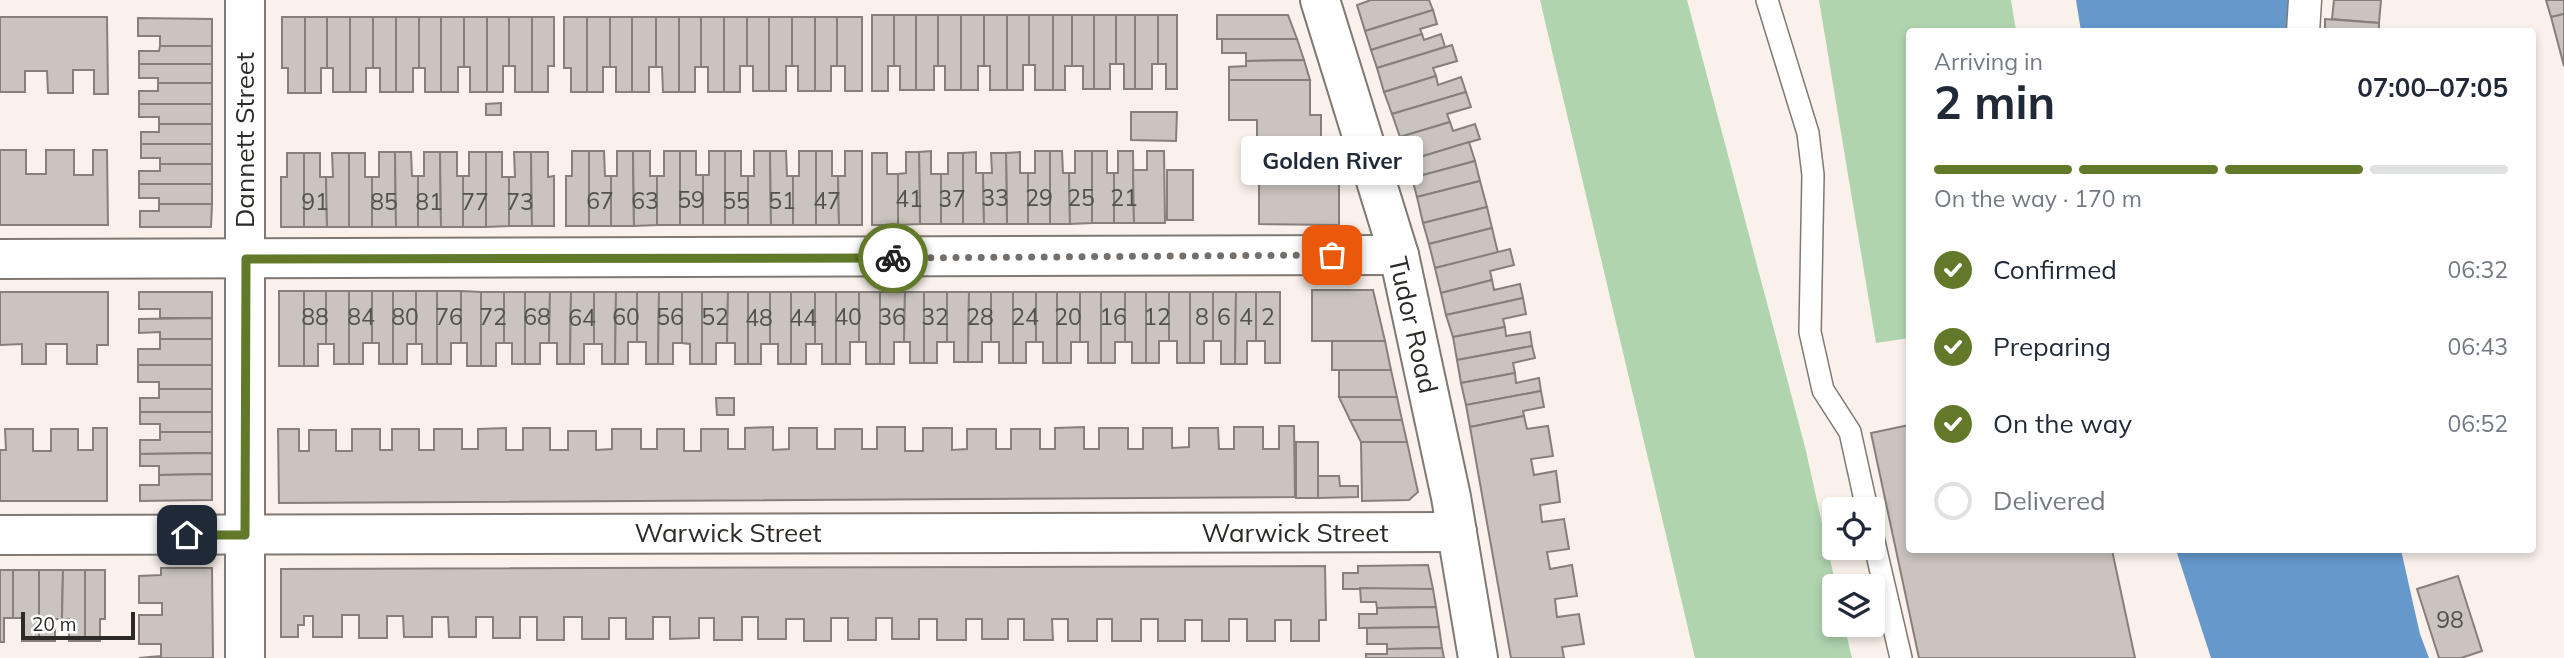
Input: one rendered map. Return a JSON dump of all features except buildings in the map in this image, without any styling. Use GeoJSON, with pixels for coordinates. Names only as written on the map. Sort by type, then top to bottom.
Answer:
{"type":"FeatureCollection","features":[{"type":"Feature","properties":{"kind":"street","name":"Dannett Street"},"geometry":{"type":"LineString","coordinates":[[245,0],[245,658]]}},
{"type":"Feature","properties":{"kind":"street","name":"Tudor Road"},"geometry":{"type":"LineString","coordinates":[[1320,0],[1399,255],[1457,532],[1478,658]]}},
{"type":"Feature","properties":{"kind":"street"},"geometry":{"type":"LineString","coordinates":[[2303,28],[2305,0]]}},
{"type":"Feature","properties":{"kind":"street"},"geometry":{"type":"LineString","coordinates":[[0,259],[1399,255]]}},
{"type":"Feature","properties":{"kind":"street","name":"Warwick Street"},"geometry":{"type":"LineString","coordinates":[[0,535],[1457,532]]}},
{"type":"Feature","properties":{"kind":"lane"},"geometry":{"type":"LineString","coordinates":[[1767,0],[1808,133],[1813,175],[1810,332],[1823,390],[1850,432],[1864,497]]}},
{"type":"Feature","properties":{"kind":"lane"},"geometry":{"type":"LineString","coordinates":[[1878,560],[1901,658]]}},
{"type":"Feature","properties":{"kind":"green space"},"geometry":{"type":"Polygon","coordinates":[[[1540,0],[1687,0],[1805,447],[1822,523],[1822,560],[1830,560],[1833,574],[1822,574],[1822,637],[1847,637],[1852,658],[1695,658],[1540,0]]]}},
{"type":"Feature","properties":{"kind":"green space"},"geometry":{"type":"Polygon","coordinates":[[[1819,0],[2011,0],[2016,28],[1906,28],[1906,338],[1876,343],[1819,0]]]}},
{"type":"Feature","properties":{"kind":"water"},"geometry":{"type":"Polygon","coordinates":[[[2076,0],[2292,0],[2290,28],[2081,28],[2076,0]]]}},
{"type":"Feature","properties":{"kind":"water"},"geometry":{"type":"Polygon","coordinates":[[[2177,553],[2402,553],[2420,634],[2429,658],[2211,658],[2177,553]]]}},
{"type":"Feature","properties":{"kind":"way so far"},"geometry":{"type":"LineString","coordinates":[[893,258],[1332,255]]}},
{"type":"Feature","properties":{"kind":"place","name":"Golden River"},"geometry":{"type":"Point","coordinates":[1332,255]}},
{"type":"Feature","properties":{"kind":"route"},"geometry":{"type":"LineString","coordinates":[[187,535],[245,535],[246,259],[893,258]]}}]}
